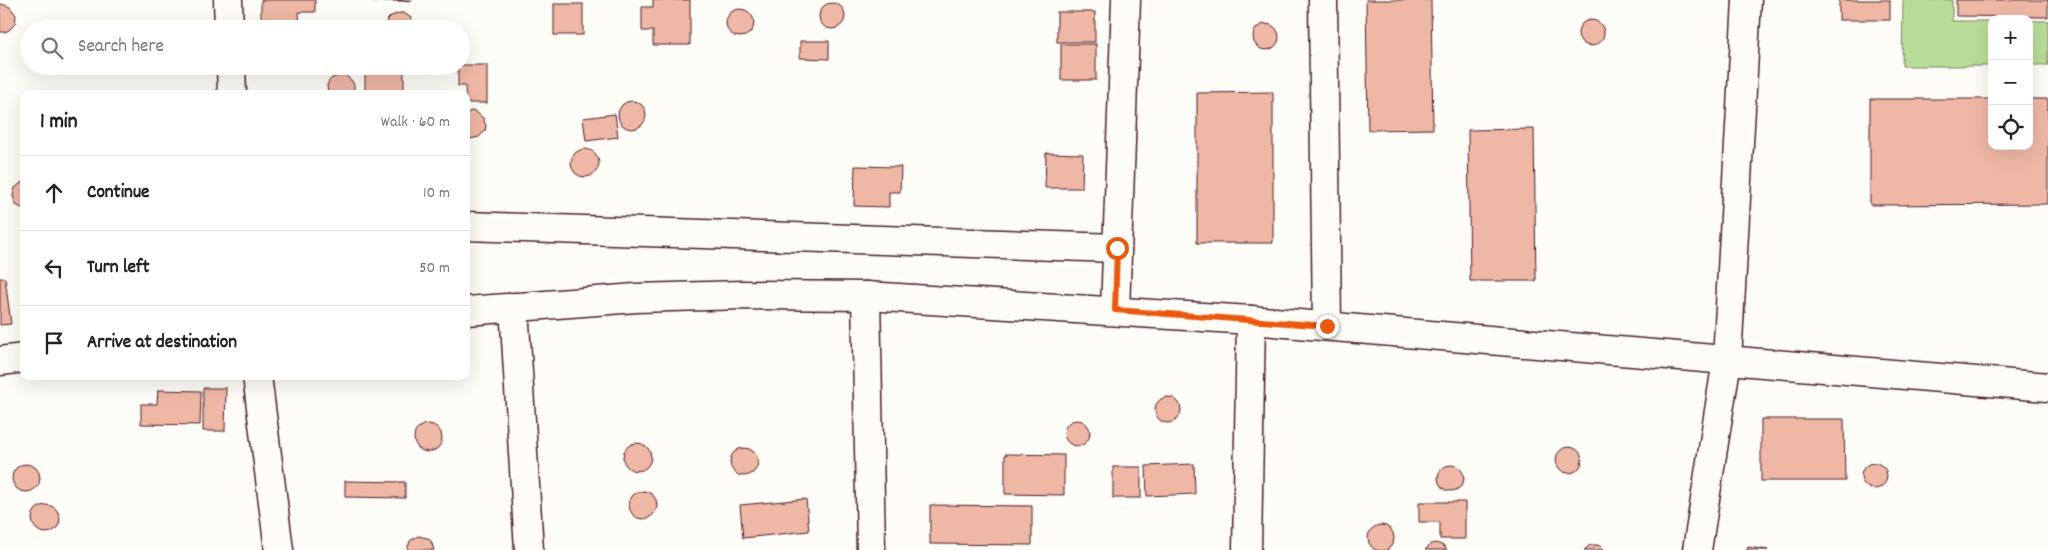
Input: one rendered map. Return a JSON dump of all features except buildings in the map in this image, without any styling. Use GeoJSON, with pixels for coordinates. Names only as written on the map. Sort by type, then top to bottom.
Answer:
{"type":"FeatureCollection","features":[{"type":"Feature","properties":{"kind":"street"},"geometry":{"type":"LineString","coordinates":[[228,0],[229,20]]}},
{"type":"Feature","properties":{"kind":"street"},"geometry":{"type":"LineString","coordinates":[[1115,310],[1126,0]]}},
{"type":"Feature","properties":{"kind":"street"},"geometry":{"type":"LineString","coordinates":[[1323,0],[1327,326]]}},
{"type":"Feature","properties":{"kind":"street"},"geometry":{"type":"LineString","coordinates":[[1697,550],[1726,360],[1747,0]]}},
{"type":"Feature","properties":{"kind":"street"},"geometry":{"type":"LineString","coordinates":[[231,75],[232,90]]}},
{"type":"Feature","properties":{"kind":"street"},"geometry":{"type":"LineString","coordinates":[[470,226],[1117,248]]}},
{"type":"Feature","properties":{"kind":"street"},"geometry":{"type":"LineString","coordinates":[[470,312],[636,298],[866,296],[1115,310],[1251,320],[2048,387]]}},
{"type":"Feature","properties":{"kind":"street"},"geometry":{"type":"LineString","coordinates":[[866,296],[871,550]]}},
{"type":"Feature","properties":{"kind":"street"},"geometry":{"type":"LineString","coordinates":[[514,307],[529,550]]}},
{"type":"Feature","properties":{"kind":"street"},"geometry":{"type":"LineString","coordinates":[[1247,550],[1251,320]]}},
{"type":"Feature","properties":{"kind":"street"},"geometry":{"type":"LineString","coordinates":[[0,361],[20,358]]}},
{"type":"Feature","properties":{"kind":"street"},"geometry":{"type":"LineString","coordinates":[[258,380],[279,550]]}},
{"type":"Feature","properties":{"kind":"green space"},"geometry":{"type":"Polygon","coordinates":[[[1903,0],[1952,0],[1952,21],[1988,21],[1988,66],[1902,66],[1903,0]]]}},
{"type":"Feature","properties":{"kind":"green space"},"geometry":{"type":"Polygon","coordinates":[[[2033,21],[2048,21],[2048,65],[2033,65],[2033,21]]]}},
{"type":"Feature","properties":{"kind":"route"},"geometry":{"type":"LineString","coordinates":[[1117,248],[1115,310],[1327,326]]}}]}
